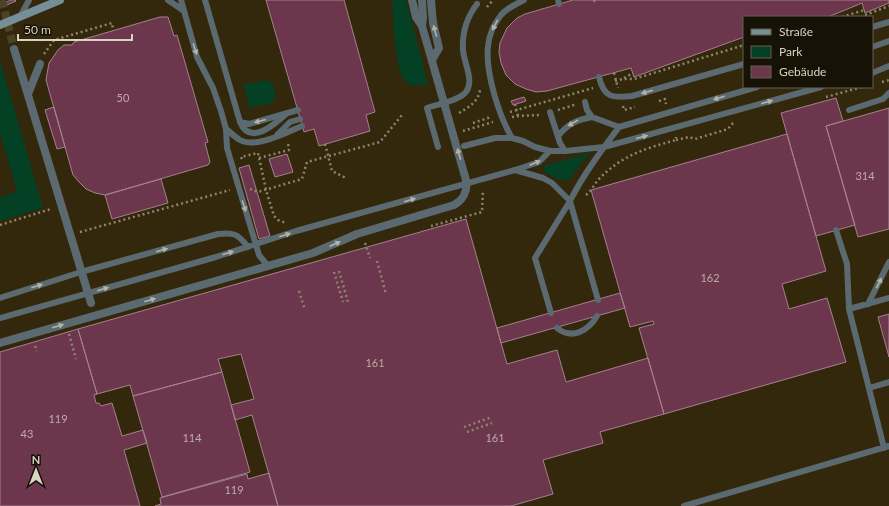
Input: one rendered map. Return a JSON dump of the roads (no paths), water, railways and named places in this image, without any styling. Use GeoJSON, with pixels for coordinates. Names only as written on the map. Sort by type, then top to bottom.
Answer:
{"type":"FeatureCollection","features":[{"type":"Feature","properties":{"kind":"main road"},"geometry":{"type":"LineString","coordinates":[[0,25],[60,0]]}},
{"type":"Feature","properties":{"kind":"street"},"geometry":{"type":"LineString","coordinates":[[0,343],[313,253],[357,234],[454,206],[459,202],[466,192],[466,180],[422,26],[416,17],[412,0]]}},
{"type":"Feature","properties":{"kind":"street"},"geometry":{"type":"LineString","coordinates":[[422,0],[422,26]]}},
{"type":"Feature","properties":{"kind":"street"},"geometry":{"type":"LineString","coordinates":[[431,0],[433,23],[439,48],[432,60]]}},
{"type":"Feature","properties":{"kind":"street"},"geometry":{"type":"LineString","coordinates":[[14,49],[91,302]]}},
{"type":"Feature","properties":{"kind":"street"},"geometry":{"type":"LineString","coordinates":[[28,94],[40,64]]}},
{"type":"Feature","properties":{"kind":"lane"},"geometry":{"type":"LineString","coordinates":[[20,17],[29,0]]}},
{"type":"Feature","properties":{"kind":"lane"},"geometry":{"type":"LineString","coordinates":[[168,0],[184,11]]}},
{"type":"Feature","properties":{"kind":"lane"},"geometry":{"type":"LineString","coordinates":[[180,0],[197,57],[217,98],[226,129],[227,148],[259,255],[268,266]]}},
{"type":"Feature","properties":{"kind":"lane"},"geometry":{"type":"LineString","coordinates":[[205,0],[240,122],[244,130],[248,133],[252,133],[271,128],[288,113]]}},
{"type":"Feature","properties":{"kind":"lane"},"geometry":{"type":"LineString","coordinates":[[512,138],[503,120],[496,97],[488,62],[488,47],[489,37],[496,22],[508,9],[524,0]]}},
{"type":"Feature","properties":{"kind":"lane"},"geometry":{"type":"LineString","coordinates":[[438,147],[427,108],[458,98],[465,93],[469,87],[470,80],[463,50],[464,39],[468,19],[477,4]]}},
{"type":"Feature","properties":{"kind":"lane"},"geometry":{"type":"LineString","coordinates":[[873,27],[889,22]]}},
{"type":"Feature","properties":{"kind":"lane"},"geometry":{"type":"LineString","coordinates":[[873,47],[889,41]]}},
{"type":"Feature","properties":{"kind":"lane"},"geometry":{"type":"LineString","coordinates":[[599,77],[601,85],[606,93],[616,98],[632,96],[743,64]]}},
{"type":"Feature","properties":{"kind":"lane"},"geometry":{"type":"LineString","coordinates":[[873,72],[889,66]]}},
{"type":"Feature","properties":{"kind":"lane"},"geometry":{"type":"LineString","coordinates":[[558,136],[565,128],[579,119],[592,118],[619,127],[754,88]]}},
{"type":"Feature","properties":{"kind":"lane"},"geometry":{"type":"LineString","coordinates":[[464,146],[495,138],[512,138],[523,141],[534,147],[550,151],[604,147],[817,88]]}},
{"type":"Feature","properties":{"kind":"lane"},"geometry":{"type":"LineString","coordinates":[[849,110],[883,99],[889,93]]}},
{"type":"Feature","properties":{"kind":"lane"},"geometry":{"type":"LineString","coordinates":[[585,102],[587,110],[592,118]]}},
{"type":"Feature","properties":{"kind":"lane"},"geometry":{"type":"LineString","coordinates":[[240,122],[250,124],[298,110]]}},
{"type":"Feature","properties":{"kind":"lane"},"geometry":{"type":"LineString","coordinates":[[550,112],[565,151]]}},
{"type":"Feature","properties":{"kind":"lane"},"geometry":{"type":"LineString","coordinates":[[274,138],[290,122],[300,119]]}},
{"type":"Feature","properties":{"kind":"lane"},"geometry":{"type":"LineString","coordinates":[[226,129],[241,141],[255,143],[274,138],[302,126]]}},
{"type":"Feature","properties":{"kind":"lane"},"geometry":{"type":"LineString","coordinates":[[551,313],[535,258],[577,188],[619,127]]}},
{"type":"Feature","properties":{"kind":"lane"},"geometry":{"type":"LineString","coordinates":[[0,318],[515,170],[539,162],[550,151]]}},
{"type":"Feature","properties":{"kind":"lane"},"geometry":{"type":"LineString","coordinates":[[515,170],[543,178],[552,183],[570,201],[598,300]]}},
{"type":"Feature","properties":{"kind":"lane"},"geometry":{"type":"LineString","coordinates":[[684,506],[886,447],[849,309],[846,264],[836,230]]}},
{"type":"Feature","properties":{"kind":"lane"},"geometry":{"type":"LineString","coordinates":[[0,298],[81,272],[218,234],[231,232],[241,238],[248,247]]}},
{"type":"Feature","properties":{"kind":"lane"},"geometry":{"type":"LineString","coordinates":[[868,304],[889,262]]}},
{"type":"Feature","properties":{"kind":"lane"},"geometry":{"type":"LineString","coordinates":[[849,309],[889,298]]}},
{"type":"Feature","properties":{"kind":"lane"},"geometry":{"type":"LineString","coordinates":[[557,328],[562,332],[575,333],[585,330],[592,324],[597,316]]}},
{"type":"Feature","properties":{"kind":"lane"},"geometry":{"type":"LineString","coordinates":[[869,388],[889,382]]}},
{"type":"Feature","properties":{"kind":"tunnel"},"geometry":{"type":"LineString","coordinates":[[2,0],[14,49]]}}]}
